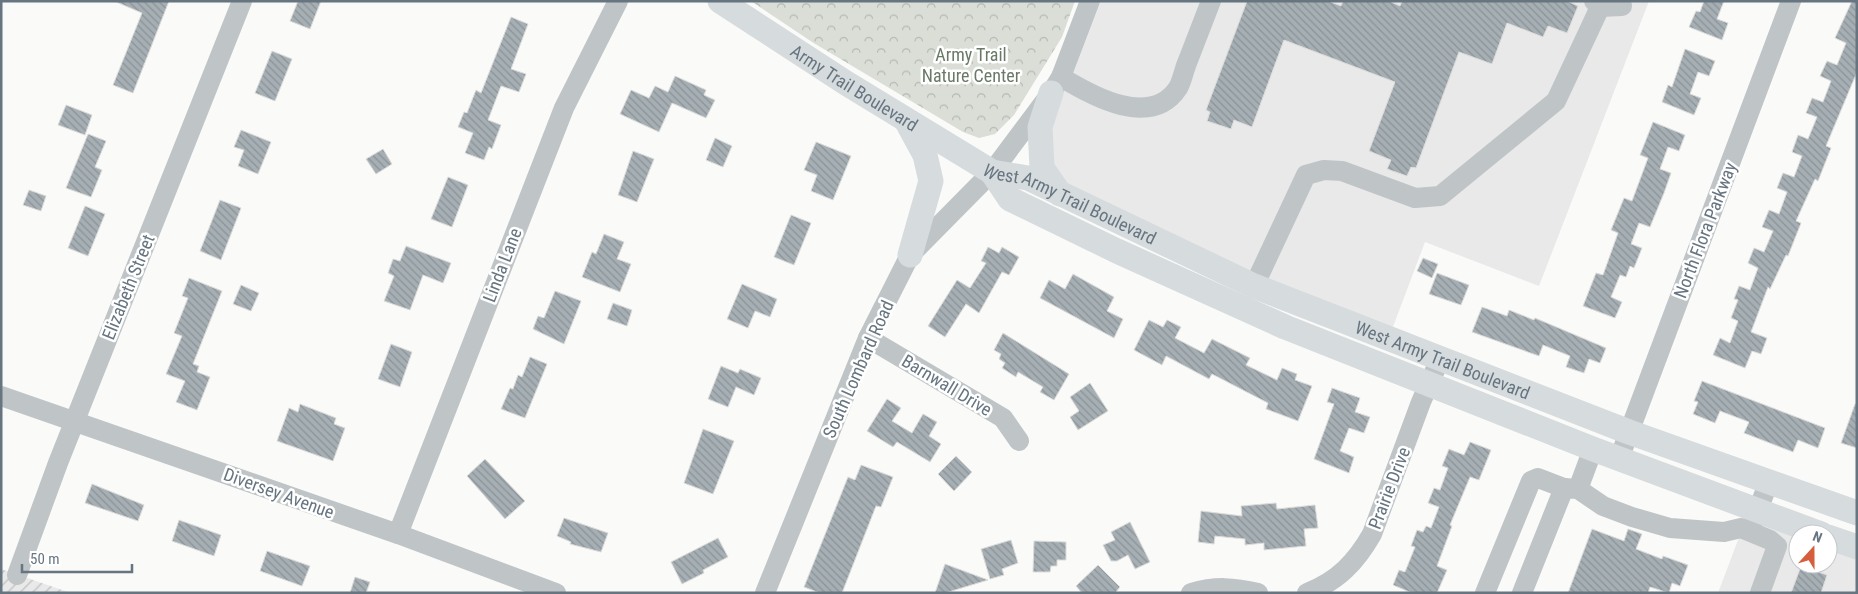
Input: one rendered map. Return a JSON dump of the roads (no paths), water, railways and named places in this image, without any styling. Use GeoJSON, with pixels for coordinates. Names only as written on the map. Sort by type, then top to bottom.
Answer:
{"type":"FeatureCollection","features":[{"type":"Feature","properties":{"kind":"main road","name":"Army Trail Boulevard"},"geometry":{"type":"LineString","coordinates":[[720,1],[906,120],[992,172]]}},
{"type":"Feature","properties":{"kind":"main road"},"geometry":{"type":"LineString","coordinates":[[1056,85],[1040,127],[1042,168],[1060,194]]}},
{"type":"Feature","properties":{"kind":"main road"},"geometry":{"type":"LineString","coordinates":[[906,120],[925,156],[931,181],[910,255]]}},
{"type":"Feature","properties":{"kind":"main road","name":"West Army Trail Boulevard"},"geometry":{"type":"LineString","coordinates":[[992,172],[1010,199],[1125,255],[1248,297],[1440,358],[1629,432],[1857,513]]}},
{"type":"Feature","properties":{"kind":"main road","name":"West Army Trail Boulevard"},"geometry":{"type":"LineString","coordinates":[[992,172],[1028,178],[1248,297],[1428,385],[1619,459],[1753,521],[1788,528]]}},
{"type":"Feature","properties":{"kind":"main road"},"geometry":{"type":"LineString","coordinates":[[1838,540],[1857,547]]}},
{"type":"Feature","properties":{"kind":"street","name":"Elizabeth Street"},"geometry":{"type":"LineString","coordinates":[[17,574],[75,421],[242,1]]}},
{"type":"Feature","properties":{"kind":"street","name":"Linda Lane"},"geometry":{"type":"LineString","coordinates":[[398,534],[564,108],[618,1]]}},
{"type":"Feature","properties":{"kind":"street","name":"South Lombard Road"},"geometry":{"type":"LineString","coordinates":[[765,593],[868,338],[910,255],[992,172],[1056,85],[1090,1]]}},
{"type":"Feature","properties":{"kind":"street"},"geometry":{"type":"LineString","coordinates":[[1056,85],[1086,92],[1128,107],[1149,108],[1166,100],[1178,88],[1210,1]]}},
{"type":"Feature","properties":{"kind":"street","name":"North Flora Parkway"},"geometry":{"type":"LineString","coordinates":[[1619,459],[1791,1]]}},
{"type":"Feature","properties":{"kind":"street"},"geometry":{"type":"LineString","coordinates":[[1248,297],[1306,175],[1324,170],[1342,170],[1415,198],[1440,196],[1556,101],[1597,4],[1622,6]]}},
{"type":"Feature","properties":{"kind":"street","name":"Barnwall Drive"},"geometry":{"type":"LineString","coordinates":[[868,338],[1002,418],[1019,441]]}},
{"type":"Feature","properties":{"kind":"street","name":"Prairie Drive"},"geometry":{"type":"LineString","coordinates":[[1307,593],[1326,586],[1348,569],[1361,553],[1372,534],[1440,358]]}},
{"type":"Feature","properties":{"kind":"street","name":"Diversey Avenue"},"geometry":{"type":"LineString","coordinates":[[1,396],[398,534],[556,593]]}},
{"type":"Feature","properties":{"kind":"street"},"geometry":{"type":"LineString","coordinates":[[1522,593],[1571,488],[1593,449]]}},
{"type":"Feature","properties":{"kind":"street"},"geometry":{"type":"LineString","coordinates":[[1485,593],[1531,481],[1538,478],[1571,488],[1603,506],[1632,518],[1670,528],[1724,532],[1741,528],[1753,521],[1769,482]]}},
{"type":"Feature","properties":{"kind":"street"},"geometry":{"type":"LineString","coordinates":[[1753,521],[1777,546],[1760,593]]}},
{"type":"Feature","properties":{"kind":"street"},"geometry":{"type":"LineString","coordinates":[[1191,593],[1219,587],[1238,588],[1258,593]]}},
{"type":"Feature","properties":{"kind":"park label","name":"Army Trail Nature Center"},"geometry":{"type":"Point","coordinates":[971,64]}}]}
